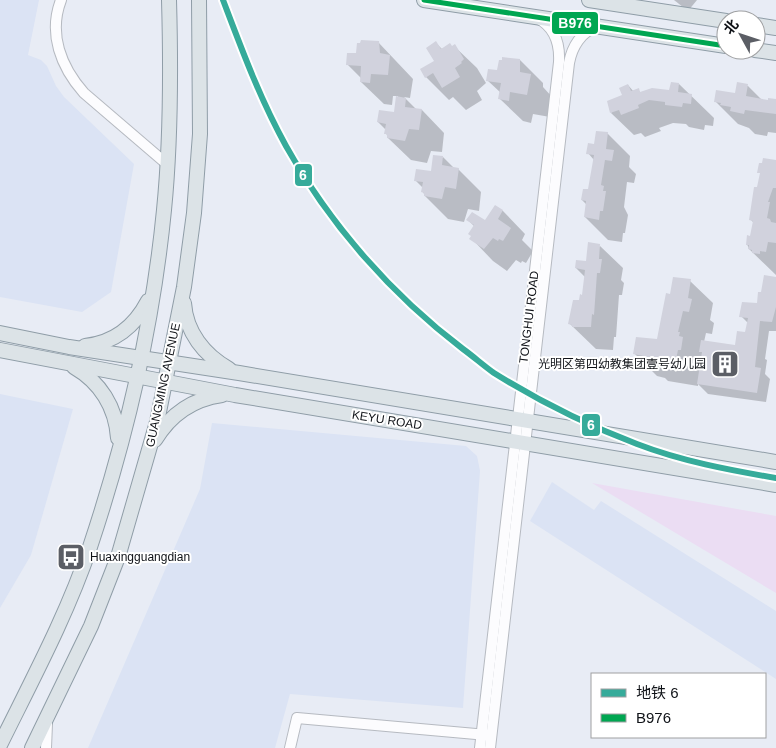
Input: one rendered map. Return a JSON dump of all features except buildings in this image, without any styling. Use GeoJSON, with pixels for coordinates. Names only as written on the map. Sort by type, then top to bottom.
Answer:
{"type":"FeatureCollection","features":[{"type":"Feature","properties":{"kind":"main road"},"geometry":{"type":"LineString","coordinates":[[0,745],[64,614],[90,548],[137,376],[154,282],[168,165],[170,124],[169,0]]}},
{"type":"Feature","properties":{"kind":"main road","name":"GUANGMING AVENUE"},"geometry":{"type":"LineString","coordinates":[[32,748],[91,626],[118,557],[147,458],[165,381],[184,287],[194,213],[200,134],[199,0]]}},
{"type":"Feature","properties":{"kind":"main road"},"geometry":{"type":"LineString","coordinates":[[424,0],[716,44]]}},
{"type":"Feature","properties":{"kind":"main road"},"geometry":{"type":"LineString","coordinates":[[589,0],[716,19]]}},
{"type":"Feature","properties":{"kind":"main road"},"geometry":{"type":"LineString","coordinates":[[70,347],[98,344],[124,331],[144,310],[154,282]]}},
{"type":"Feature","properties":{"kind":"main road"},"geometry":{"type":"LineString","coordinates":[[184,287],[186,317],[196,340],[213,358],[239,373]]}},
{"type":"Feature","properties":{"kind":"main road","name":"KEYU ROAD"},"geometry":{"type":"LineString","coordinates":[[0,333],[70,347],[239,373],[776,462]]}},
{"type":"Feature","properties":{"kind":"main road","name":"KEYU ROAD"},"geometry":{"type":"LineString","coordinates":[[0,350],[235,395],[776,485]]}},
{"type":"Feature","properties":{"kind":"main road"},"geometry":{"type":"LineString","coordinates":[[64,362],[89,377],[108,400],[118,430],[118,451]]}},
{"type":"Feature","properties":{"kind":"main road"},"geometry":{"type":"LineString","coordinates":[[147,458],[161,430],[185,408],[209,398],[235,395]]}},
{"type":"Feature","properties":{"kind":"street"},"geometry":{"type":"LineString","coordinates":[[61,0],[56,20],[56,36],[62,60],[74,83],[84,94],[168,165]]}},
{"type":"Feature","properties":{"kind":"street","name":"TONGHUI ROAD"},"geometry":{"type":"LineString","coordinates":[[490,748],[487,735],[520,442],[560,53],[558,40],[552,31],[543,21],[534,17]]}},
{"type":"Feature","properties":{"kind":"street","name":"TONGHUI ROAD"},"geometry":{"type":"LineString","coordinates":[[522,420],[570,57],[574,47],[584,34],[592,29],[601,27]]}},
{"type":"Feature","properties":{"kind":"street"},"geometry":{"type":"LineString","coordinates":[[46,748],[46,731],[50,711]]}},
{"type":"Feature","properties":{"kind":"street"},"geometry":{"type":"LineString","coordinates":[[290,748],[297,718],[487,735]]}},
{"type":"Feature","properties":{"kind":"street","name":"TONGHUI ROAD"},"geometry":{"type":"LineString","coordinates":[[480,748],[487,735]]}},
{"type":"Feature","properties":{"kind":"shaded area"},"geometry":{"type":"Polygon","coordinates":[[[0,0],[39,0],[28,55],[41,60],[47,66],[56,86],[64,97],[134,164],[111,292],[82,312],[0,297],[0,0]]]}},
{"type":"Feature","properties":{"kind":"shaded area"},"geometry":{"type":"Polygon","coordinates":[[[0,394],[73,409],[31,555],[0,608],[0,394]]]}},
{"type":"Feature","properties":{"kind":"shaded area"},"geometry":{"type":"Polygon","coordinates":[[[212,423],[466,446],[477,456],[480,471],[463,708],[290,694],[275,748],[88,748],[200,489],[212,423]]]}},
{"type":"Feature","properties":{"kind":"shaded area"},"geometry":{"type":"Polygon","coordinates":[[[552,482],[594,510],[601,501],[776,611],[776,679],[530,521],[552,482]]]}},
{"type":"Feature","properties":{"kind":"shaded area"},"geometry":{"type":"Polygon","coordinates":[[[592,483],[776,516],[776,593],[592,483]]]}},
{"type":"Feature","properties":{"kind":"metro line","name":"6"},"geometry":{"type":"LineString","coordinates":[[223,0],[268,110],[303,175],[364,257],[387,282],[437,328],[494,373],[546,403],[600,429],[637,444],[688,460],[776,478]]}},
{"type":"Feature","properties":{"kind":"transit line","name":"B976"},"geometry":{"type":"LineString","coordinates":[[424,0],[716,44]]}},
{"type":"Feature","properties":{"kind":"place","name":"光明区第四幼教集团壹号幼儿园"},"geometry":{"type":"Point","coordinates":[725,364]}},
{"type":"Feature","properties":{"kind":"place","name":"Huaxingguangdian"},"geometry":{"type":"Point","coordinates":[71,557]}}]}
